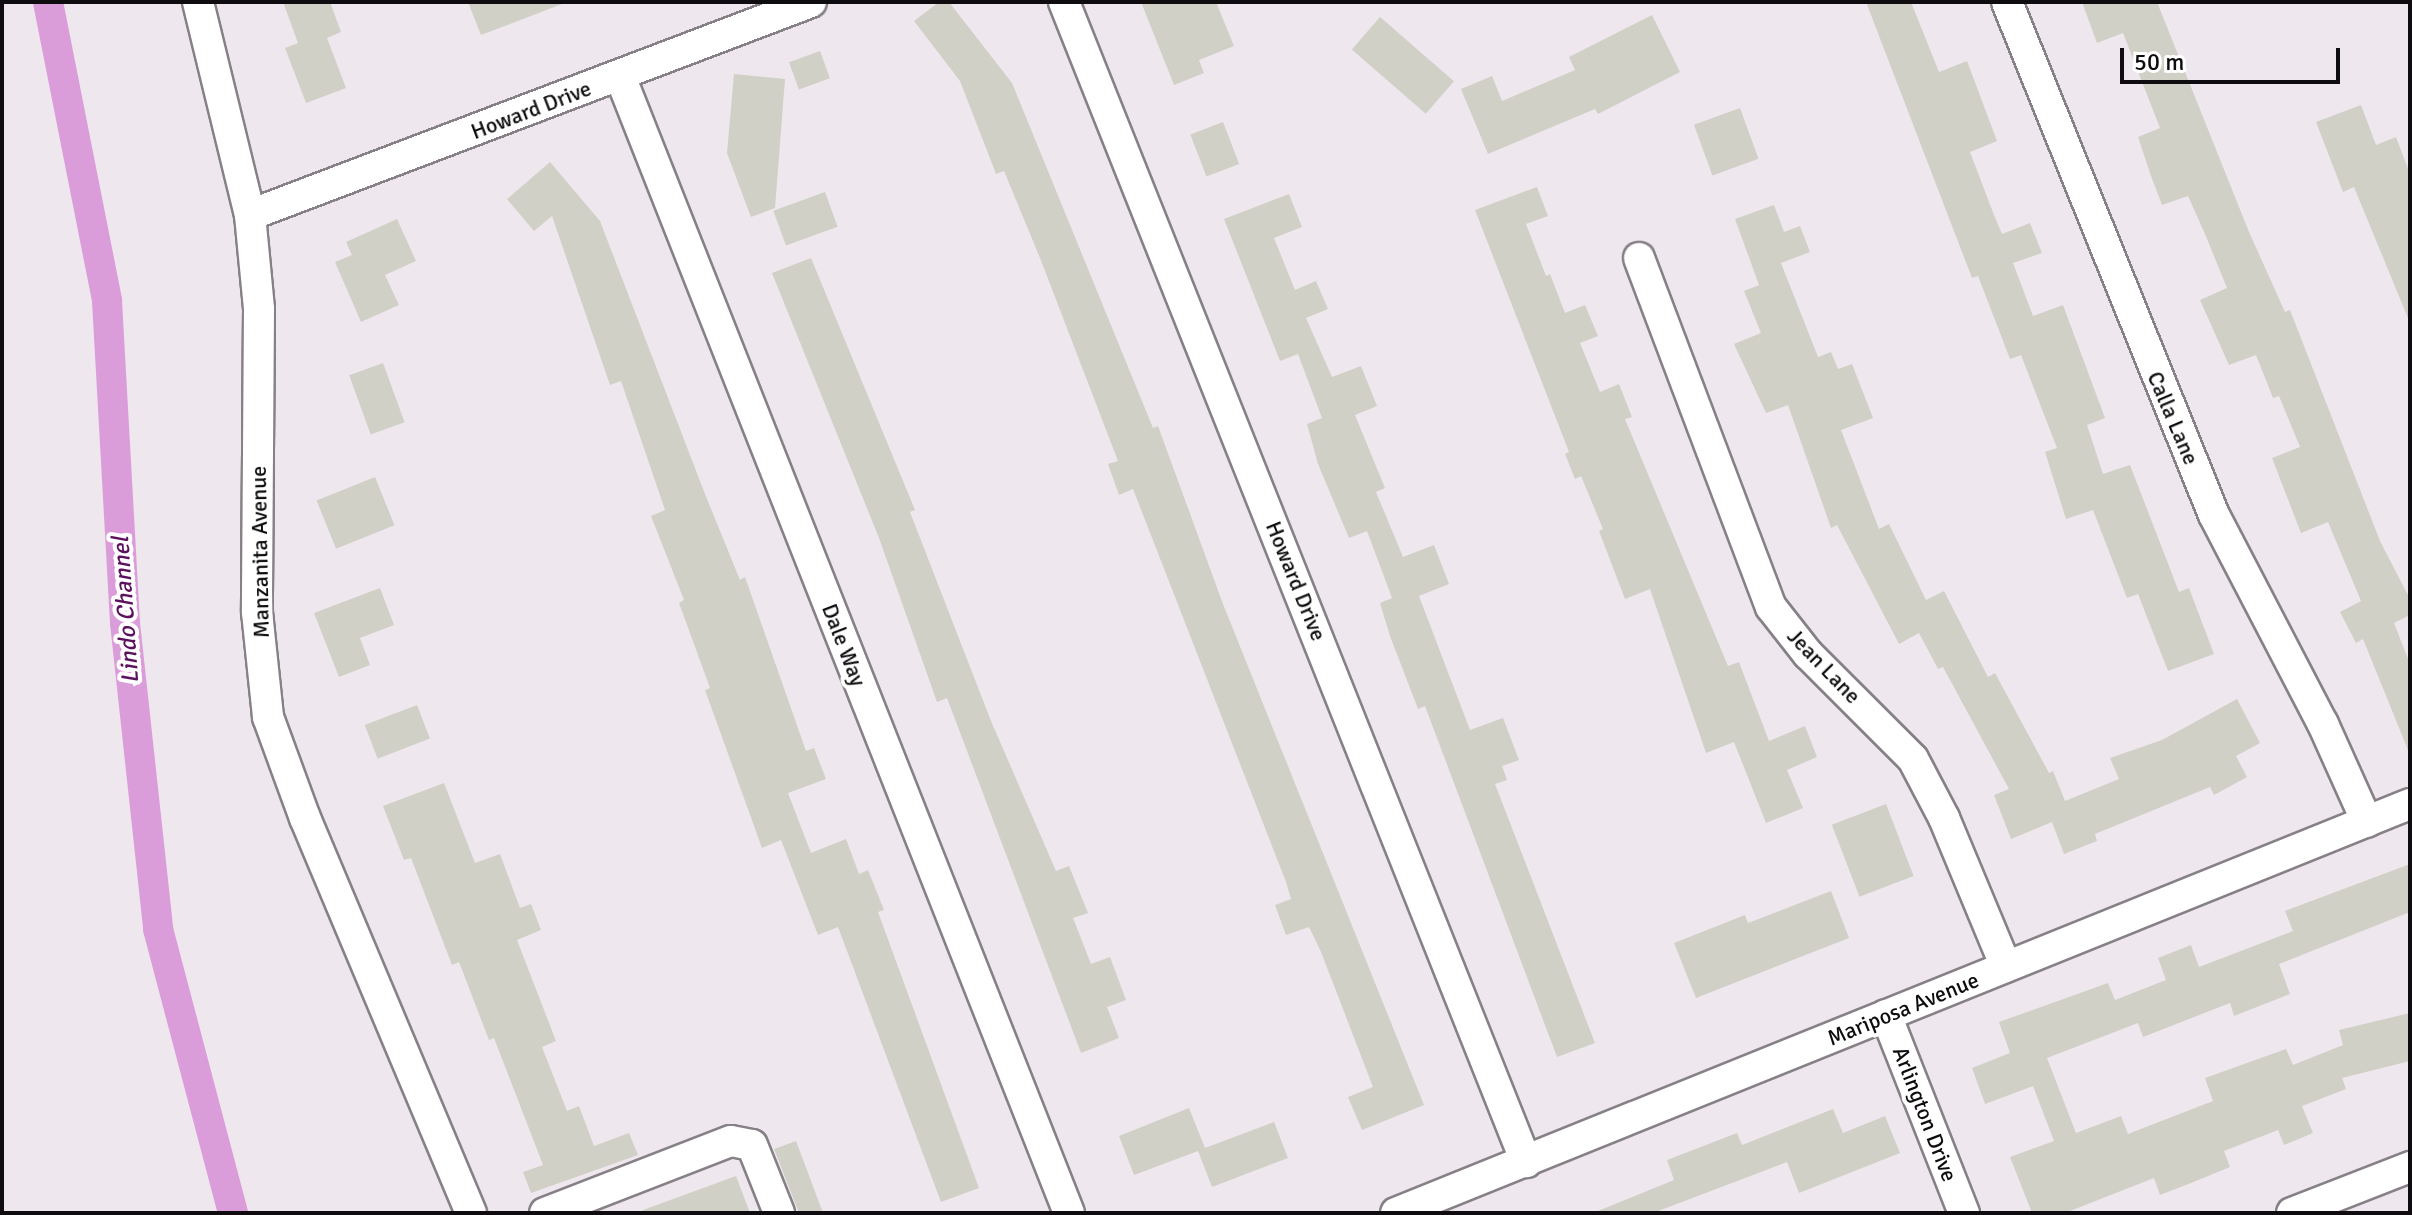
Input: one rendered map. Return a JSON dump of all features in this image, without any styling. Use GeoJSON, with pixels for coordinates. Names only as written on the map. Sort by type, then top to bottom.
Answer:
{"type":"FeatureCollection","features":[{"type":"Feature","properties":{"kind":"street","name":"Manzanita Avenue"},"geometry":{"type":"LineString","coordinates":[[198,2],[250,215],[259,309],[257,612],[268,717],[305,818],[471,1213]]}},
{"type":"Feature","properties":{"kind":"street","name":"Howard Drive"},"geometry":{"type":"LineString","coordinates":[[250,215],[811,2]]}},
{"type":"Feature","properties":{"kind":"street","name":"Howard Drive"},"geometry":{"type":"LineString","coordinates":[[1064,2],[1526,1162]]}},
{"type":"Feature","properties":{"kind":"street","name":"Calla Lane"},"geometry":{"type":"LineString","coordinates":[[2007,2],[2214,515],[2323,724],[2367,822]]}},
{"type":"Feature","properties":{"kind":"street","name":"Dale Way"},"geometry":{"type":"LineString","coordinates":[[620,76],[1069,1213]]}},
{"type":"Feature","properties":{"kind":"street","name":"Jean Lane"},"geometry":{"type":"LineString","coordinates":[[1639,258],[1771,607],[1808,654],[1913,759],[1944,818],[2006,967]]}},
{"type":"Feature","properties":{"kind":"street","name":"Mariposa Avenue"},"geometry":{"type":"LineString","coordinates":[[1396,1213],[2410,804]]}},
{"type":"Feature","properties":{"kind":"street","name":"Arlington Drive"},"geometry":{"type":"LineString","coordinates":[[1886,1015],[1964,1213]]}},
{"type":"Feature","properties":{"kind":"street"},"geometry":{"type":"LineString","coordinates":[[545,1213],[731,1141],[752,1145],[779,1213]]}},
{"type":"Feature","properties":{"kind":"street"},"geometry":{"type":"LineString","coordinates":[[2292,1213],[2410,1167]]}},
{"type":"Feature","properties":{"kind":"building"},"geometry":{"type":"Polygon","coordinates":[[[283,2],[330,2],[341,32],[327,38],[346,88],[306,103],[285,48],[298,43],[283,2]]]}},
{"type":"Feature","properties":{"kind":"building"},"geometry":{"type":"Polygon","coordinates":[[[468,2],[562,2],[562,4],[481,35],[468,2]]]}},
{"type":"Feature","properties":{"kind":"building"},"geometry":{"type":"Polygon","coordinates":[[[939,2],[949,2],[1012,83],[1153,428],[1158,426],[1223,604],[1424,1105],[1362,1130],[1348,1097],[1373,1087],[1321,952],[1309,927],[1286,935],[1275,905],[1291,899],[1286,882],[1133,489],[1119,495],[1108,464],[1118,461],[1040,258],[1004,171],[996,174],[960,81],[914,21],[939,2]]]}},
{"type":"Feature","properties":{"kind":"building"},"geometry":{"type":"Polygon","coordinates":[[[1141,2],[1216,2],[1234,46],[1199,60],[1204,73],[1174,85],[1141,2]]]}},
{"type":"Feature","properties":{"kind":"building"},"geometry":{"type":"Polygon","coordinates":[[[1866,2],[1911,2],[1939,72],[1967,61],[1997,141],[1970,152],[1994,215],[2002,234],[2030,223],[2042,253],[2013,263],[2033,316],[2063,305],[2105,418],[2087,425],[2103,474],[2130,465],[2179,592],[2189,588],[2214,654],[2168,671],[2138,594],[2127,598],[2093,510],[2066,519],[2045,452],[2057,448],[2021,355],[2010,359],[1978,276],[1972,278],[1866,2]]]}},
{"type":"Feature","properties":{"kind":"building"},"geometry":{"type":"Polygon","coordinates":[[[2082,2],[2157,2],[2249,232],[2285,312],[2290,310],[2380,541],[2410,599],[2410,615],[2394,623],[2410,664],[2410,755],[2363,639],[2356,643],[2340,612],[2361,601],[2328,522],[2301,533],[2272,458],[2300,447],[2279,396],[2273,398],[2256,355],[2229,365],[2200,300],[2227,288],[2188,196],[2162,205],[2138,137],[2160,128],[2123,33],[2097,43],[2082,2]]]}},
{"type":"Feature","properties":{"kind":"building"},"geometry":{"type":"Polygon","coordinates":[[[1652,15],[1680,72],[1598,114],[1595,109],[1488,154],[1461,89],[1492,76],[1502,101],[1575,70],[1569,57],[1652,15]]]}},
{"type":"Feature","properties":{"kind":"building"},"geometry":{"type":"Polygon","coordinates":[[[1380,17],[1454,81],[1426,114],[1352,49],[1380,17]]]}},
{"type":"Feature","properties":{"kind":"building"},"geometry":{"type":"Polygon","coordinates":[[[820,51],[830,78],[799,90],[789,62],[820,51]]]}},
{"type":"Feature","properties":{"kind":"building"},"geometry":{"type":"Polygon","coordinates":[[[734,74],[785,79],[775,208],[751,217],[727,153],[734,74]]]}},
{"type":"Feature","properties":{"kind":"building"},"geometry":{"type":"Polygon","coordinates":[[[2361,105],[2376,145],[2396,137],[2410,174],[2410,323],[2354,187],[2343,192],[2316,122],[2361,105]]]}},
{"type":"Feature","properties":{"kind":"building"},"geometry":{"type":"Polygon","coordinates":[[[1740,108],[1758,159],[1712,176],[1694,125],[1740,108]]]}},
{"type":"Feature","properties":{"kind":"building"},"geometry":{"type":"Polygon","coordinates":[[[1223,122],[1239,164],[1206,177],[1190,135],[1223,122]]]}},
{"type":"Feature","properties":{"kind":"building"},"geometry":{"type":"Polygon","coordinates":[[[550,162],[600,221],[740,580],[745,577],[806,751],[814,748],[826,779],[788,793],[811,853],[846,839],[859,874],[868,870],[884,910],[878,912],[979,1188],[941,1202],[838,927],[818,935],[781,840],[762,848],[705,690],[710,688],[679,603],[684,600],[651,516],[665,510],[621,381],[610,385],[552,216],[534,231],[507,199],[550,162]]]}},
{"type":"Feature","properties":{"kind":"building"},"geometry":{"type":"Polygon","coordinates":[[[1537,187],[1548,216],[1526,224],[1546,276],[1550,274],[1565,313],[1585,305],[1598,336],[1580,343],[1600,392],[1619,384],[1632,417],[1625,419],[1728,666],[1739,662],[1769,741],[1805,726],[1817,757],[1787,770],[1803,808],[1766,823],[1734,742],[1706,753],[1650,589],[1625,599],[1599,531],[1603,529],[1581,476],[1575,479],[1565,454],[1569,452],[1475,210],[1537,187]]]}},
{"type":"Feature","properties":{"kind":"building"},"geometry":{"type":"Polygon","coordinates":[[[825,192],[838,227],[786,246],[773,211],[825,192]]]}},
{"type":"Feature","properties":{"kind":"building"},"geometry":{"type":"Polygon","coordinates":[[[1289,194],[1302,227],[1274,238],[1295,290],[1316,281],[1328,309],[1306,318],[1332,377],[1361,366],[1377,406],[1355,415],[1385,488],[1376,492],[1403,557],[1434,545],[1449,584],[1419,596],[1470,730],[1503,718],[1519,760],[1502,766],[1507,780],[1495,784],[1595,1043],[1557,1057],[1425,706],[1418,709],[1390,636],[1380,603],[1392,598],[1367,531],[1349,538],[1318,464],[1307,424],[1322,418],[1298,354],[1280,361],[1224,219],[1289,194]]]}},
{"type":"Feature","properties":{"kind":"building"},"geometry":{"type":"Polygon","coordinates":[[[1774,205],[1784,232],[1800,226],[1810,252],[1781,263],[1818,357],[1831,352],[1838,369],[1852,364],[1873,418],[1841,430],[1879,529],[1889,524],[1926,600],[1944,591],[1988,677],[1995,673],[2049,773],[2053,771],[2065,801],[2119,779],[2110,758],[2162,740],[2237,699],[2260,743],[2236,756],[2247,777],[2214,795],[2210,787],[2095,834],[2097,841],[2064,854],[2052,822],[2011,839],[1994,795],[2009,789],[1943,667],[1938,669],[1919,633],[1899,644],[1837,525],[1831,528],[1788,405],[1766,413],[1734,344],[1761,333],[1744,291],[1759,285],[1735,219],[1774,205]]]}},
{"type":"Feature","properties":{"kind":"building"},"geometry":{"type":"Polygon","coordinates":[[[397,219],[416,261],[385,275],[399,305],[361,322],[335,262],[352,255],[346,242],[397,219]]]}},
{"type":"Feature","properties":{"kind":"building"},"geometry":{"type":"Polygon","coordinates":[[[811,258],[915,510],[910,512],[991,721],[1056,871],[1069,866],[1088,913],[1073,918],[1091,964],[1110,957],[1126,1000],[1107,1007],[1119,1038],[1081,1053],[947,698],[937,702],[879,538],[772,273],[811,258]]]}},
{"type":"Feature","properties":{"kind":"building"},"geometry":{"type":"Polygon","coordinates":[[[383,363],[405,422],[371,435],[349,375],[383,363]]]}},
{"type":"Feature","properties":{"kind":"building"},"geometry":{"type":"Polygon","coordinates":[[[375,477],[394,525],[336,549],[317,501],[375,477]]]}},
{"type":"Feature","properties":{"kind":"building"},"geometry":{"type":"Polygon","coordinates":[[[380,588],[394,625],[360,638],[370,665],[339,677],[314,613],[380,588]]]}},
{"type":"Feature","properties":{"kind":"building"},"geometry":{"type":"Polygon","coordinates":[[[417,705],[430,739],[378,759],[365,725],[417,705]]]}},
{"type":"Feature","properties":{"kind":"building"},"geometry":{"type":"Polygon","coordinates":[[[444,783],[475,863],[500,854],[520,908],[531,904],[541,930],[517,940],[556,1041],[542,1047],[567,1111],[579,1106],[594,1146],[629,1133],[638,1155],[531,1193],[523,1172],[543,1165],[494,1038],[489,1040],[459,962],[452,965],[411,858],[404,860],[383,806],[444,783]]]}},
{"type":"Feature","properties":{"kind":"building"},"geometry":{"type":"Polygon","coordinates":[[[1886,804],[1914,876],[1859,897],[1832,825],[1886,804]]]}},
{"type":"Feature","properties":{"kind":"building"},"geometry":{"type":"Polygon","coordinates":[[[2410,864],[2410,912],[2279,964],[2290,994],[2234,1016],[2230,1003],[2143,1037],[2138,1023],[2047,1058],[2076,1133],[2121,1116],[2128,1134],[2213,1101],[2205,1078],[2286,1049],[2293,1065],[2343,1045],[2339,1030],[2410,1013],[2410,1061],[2342,1078],[2346,1089],[2302,1106],[2313,1133],[2284,1145],[2278,1130],[2224,1151],[2230,1167],[2191,1183],[2160,1195],[2154,1178],[2065,1213],[2032,1213],[2010,1157],[2054,1141],[2033,1086],[1985,1104],[1972,1068],[2010,1053],[1999,1022],[2108,983],[2115,1000],[2166,980],[2158,958],[2191,945],[2199,967],[2293,931],[2285,911],[2410,864]]]}},
{"type":"Feature","properties":{"kind":"building"},"geometry":{"type":"Polygon","coordinates":[[[1831,891],[1849,938],[1696,998],[1674,943],[1745,915],[1748,923],[1831,891]]]}},
{"type":"Feature","properties":{"kind":"building"},"geometry":{"type":"Polygon","coordinates":[[[1189,1108],[1205,1148],[1274,1122],[1288,1158],[1212,1187],[1198,1151],[1134,1175],[1119,1136],[1189,1108]]]}},
{"type":"Feature","properties":{"kind":"building"},"geometry":{"type":"Polygon","coordinates":[[[1833,1109],[1843,1133],[1885,1116],[1900,1153],[1799,1193],[1787,1162],[1653,1213],[1593,1213],[1674,1180],[1667,1160],[1737,1133],[1742,1145],[1833,1109]]]}},
{"type":"Feature","properties":{"kind":"building"},"geometry":{"type":"Polygon","coordinates":[[[796,1141],[823,1213],[799,1213],[774,1149],[796,1141]]]}},
{"type":"Feature","properties":{"kind":"building"},"geometry":{"type":"Polygon","coordinates":[[[736,1176],[750,1213],[643,1213],[643,1210],[736,1176]]]}},
{"type":"Feature","properties":{"kind":"waterway","name":"Lindo Channel"},"geometry":{"type":"LineString","coordinates":[[48,2],[107,301],[125,623],[158,929],[233,1213]]}}]}
